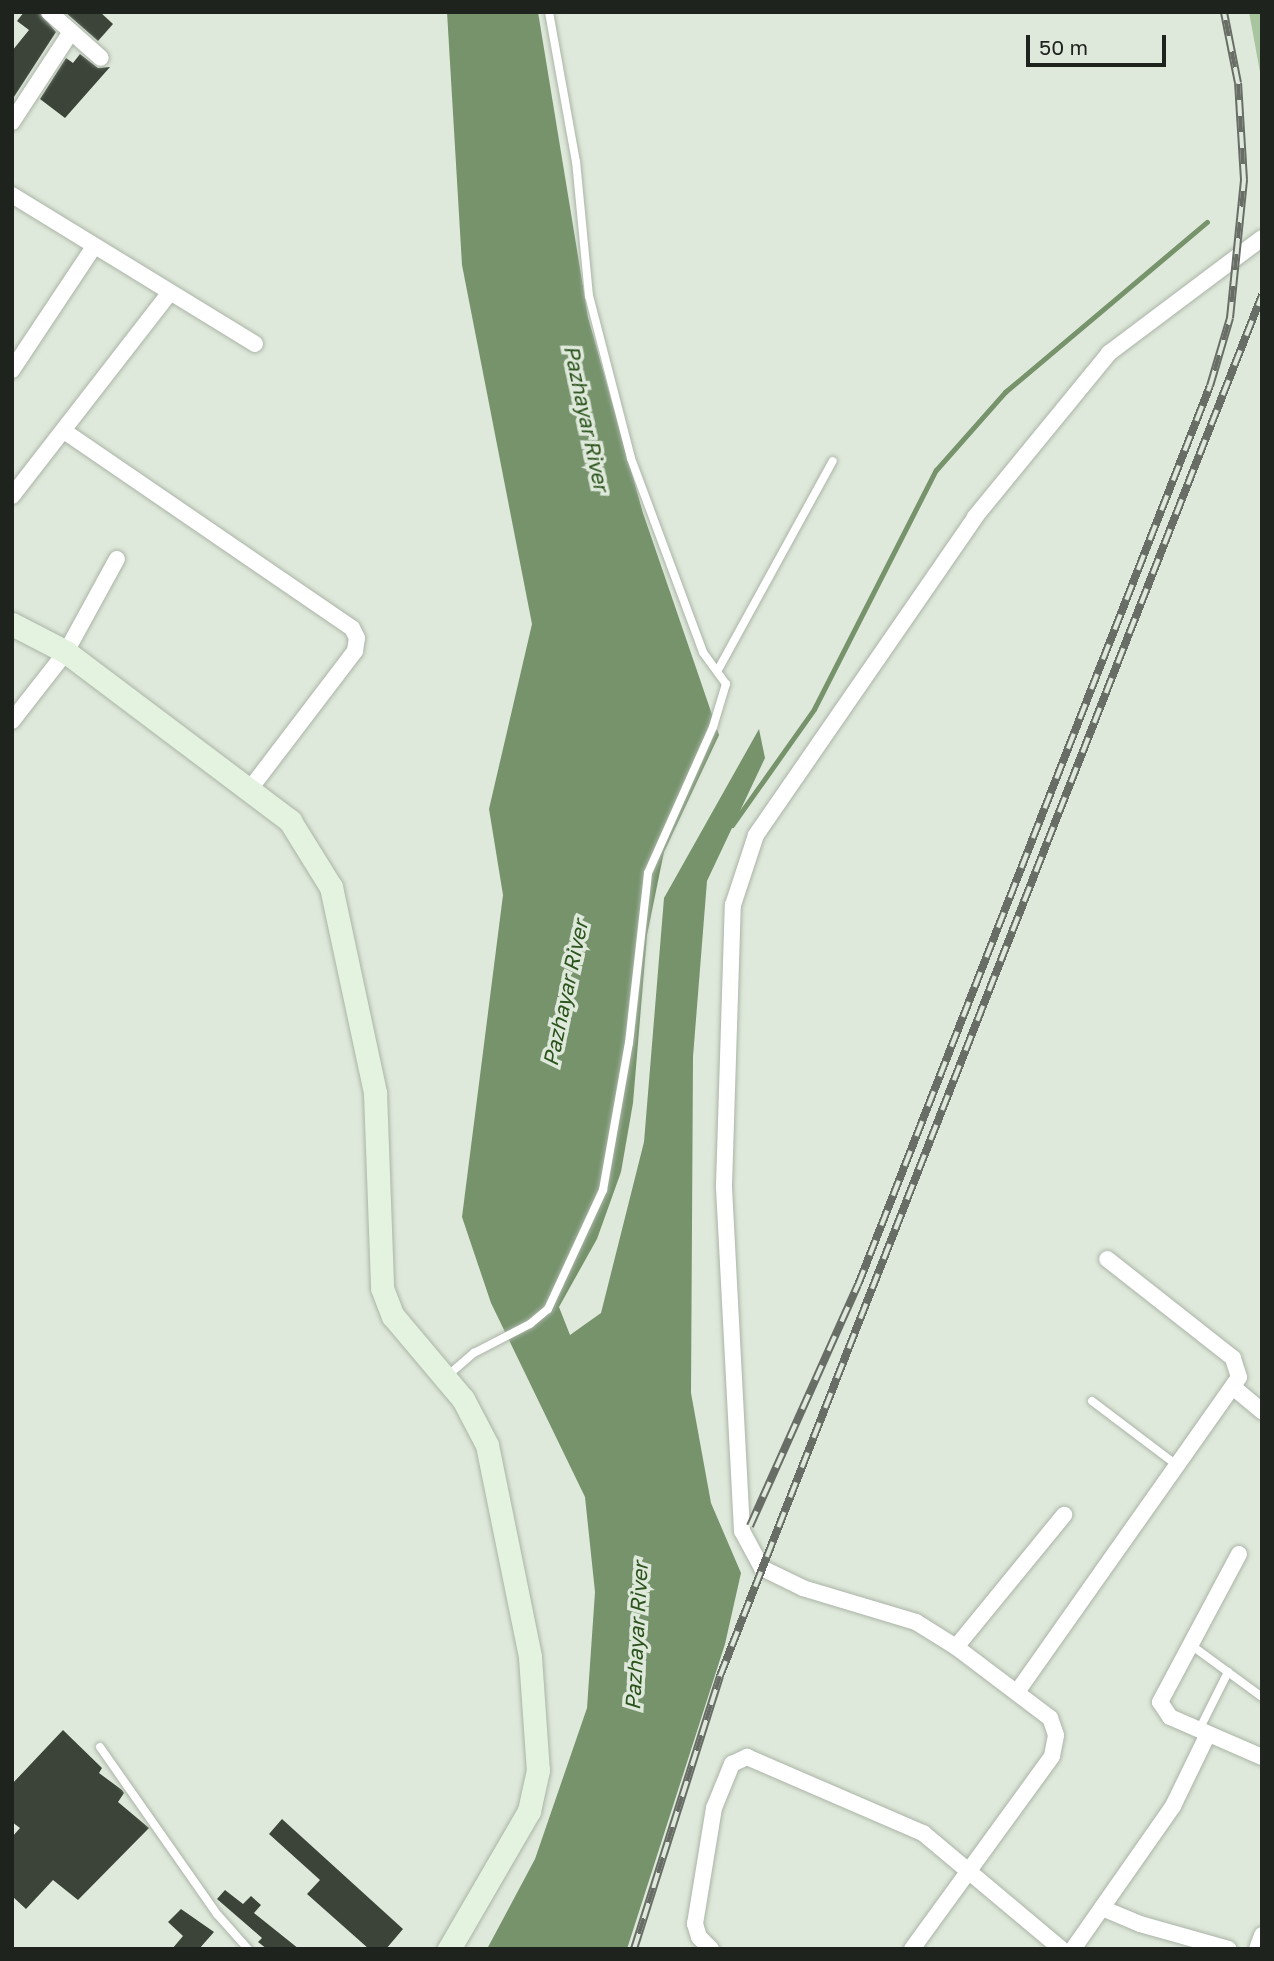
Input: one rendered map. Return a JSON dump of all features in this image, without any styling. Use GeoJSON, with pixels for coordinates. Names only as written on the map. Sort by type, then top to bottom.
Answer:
{"type":"FeatureCollection","features":[{"type":"Feature","properties":{"kind":"street"},"geometry":{"type":"LineString","coordinates":[[49,12],[101,58]]}},
{"type":"Feature","properties":{"kind":"street"},"geometry":{"type":"LineString","coordinates":[[12,122],[71,32]]}},
{"type":"Feature","properties":{"kind":"street"},"geometry":{"type":"LineString","coordinates":[[12,195],[168,295],[255,344]]}},
{"type":"Feature","properties":{"kind":"street"},"geometry":{"type":"LineString","coordinates":[[912,1949],[972,1871],[1056,1743],[1050,1718],[956,1647],[916,1622],[803,1588],[762,1568],[742,1531],[724,1185],[733,905],[756,835],[975,517],[1109,353],[1262,238]]}},
{"type":"Feature","properties":{"kind":"street"},"geometry":{"type":"LineString","coordinates":[[12,370],[93,248]]}},
{"type":"Feature","properties":{"kind":"street"},"geometry":{"type":"LineString","coordinates":[[12,496],[168,295]]}},
{"type":"Feature","properties":{"kind":"street"},"geometry":{"type":"LineString","coordinates":[[64,431],[352,628],[357,638],[355,651],[249,790]]}},
{"type":"Feature","properties":{"kind":"street"},"geometry":{"type":"LineString","coordinates":[[12,721],[66,652],[117,559]]}},
{"type":"Feature","properties":{"kind":"street"},"geometry":{"type":"LineString","coordinates":[[12,624],[66,652],[290,821],[331,887],[374,1093],[382,1288],[393,1316],[463,1399],[487,1445],[530,1657],[538,1770],[529,1811],[449,1949]]}},
{"type":"Feature","properties":{"kind":"street"},"geometry":{"type":"LineString","coordinates":[[1017,1692],[1233,1387],[1239,1367],[1233,1358],[1107,1259]]}},
{"type":"Feature","properties":{"kind":"street"},"geometry":{"type":"LineString","coordinates":[[1233,1387],[1262,1411]]}},
{"type":"Feature","properties":{"kind":"street"},"geometry":{"type":"LineString","coordinates":[[956,1647],[1064,1515]]}},
{"type":"Feature","properties":{"kind":"street"},"geometry":{"type":"LineString","coordinates":[[1239,1554],[1160,1702],[1170,1717],[1262,1758]]}},
{"type":"Feature","properties":{"kind":"street"},"geometry":{"type":"LineString","coordinates":[[1073,1949],[1173,1806],[1203,1732]]}},
{"type":"Feature","properties":{"kind":"street"},"geometry":{"type":"LineString","coordinates":[[710,1949],[699,1937],[695,1924],[714,1808],[723,1779],[738,1759],[747,1757],[923,1833],[972,1871],[1061,1949]]}},
{"type":"Feature","properties":{"kind":"street"},"geometry":{"type":"LineString","coordinates":[[1102,1908],[1140,1924],[1229,1949]]}},
{"type":"Feature","properties":{"kind":"street"},"geometry":{"type":"LineString","coordinates":[[1258,1949],[1262,1935]]}},
{"type":"Feature","properties":{"kind":"lane"},"geometry":{"type":"LineString","coordinates":[[445,1377],[548,1308],[603,1190],[629,1042],[648,873],[721,707],[726,684],[719,668],[704,652],[631,458],[589,296],[576,162],[550,12]]}},
{"type":"Feature","properties":{"kind":"lane"},"geometry":{"type":"LineString","coordinates":[[719,668],[833,461]]}},
{"type":"Feature","properties":{"kind":"lane"},"geometry":{"type":"LineString","coordinates":[[1092,1401],[1178,1466]]}},
{"type":"Feature","properties":{"kind":"lane"},"geometry":{"type":"LineString","coordinates":[[1190,1644],[1262,1697]]}},
{"type":"Feature","properties":{"kind":"lane"},"geometry":{"type":"LineString","coordinates":[[1203,1732],[1228,1672]]}},
{"type":"Feature","properties":{"kind":"lane"},"geometry":{"type":"LineString","coordinates":[[100,1746],[217,1914],[248,1949]]}},
{"type":"Feature","properties":{"kind":"shaded area"},"geometry":{"type":"Polygon","coordinates":[[[1249,12],[1262,12],[1262,83],[1249,12]]]}},
{"type":"Feature","properties":{"kind":"water","name":"Pazhayar River"},"geometry":{"type":"Polygon","coordinates":[[[447,12],[538,12],[588,317],[643,513],[719,735],[664,852],[647,935],[633,1103],[621,1172],[597,1239],[559,1307],[570,1335],[601,1313],[644,1142],[664,898],[759,729],[765,758],[707,881],[693,1057],[691,1393],[711,1503],[741,1573],[725,1644],[627,1949],[487,1949],[535,1859],[587,1708],[595,1592],[585,1497],[491,1303],[462,1217],[503,895],[489,809],[532,624],[462,265],[447,12]]]}},
{"type":"Feature","properties":{"kind":"building"},"geometry":{"type":"Polygon","coordinates":[[[24,12],[39,12],[56,32],[12,100],[12,51],[29,30],[17,21],[24,12]]]}},
{"type":"Feature","properties":{"kind":"building"},"geometry":{"type":"Polygon","coordinates":[[[65,12],[100,12],[113,24],[98,41],[65,12]]]}},
{"type":"Feature","properties":{"kind":"building"},"geometry":{"type":"Polygon","coordinates":[[[80,54],[98,68],[110,67],[65,118],[40,99],[66,58],[73,63],[80,54]]]}},
{"type":"Feature","properties":{"kind":"building"},"geometry":{"type":"Polygon","coordinates":[[[63,1730],[102,1768],[99,1773],[122,1790],[124,1793],[118,1802],[149,1828],[78,1900],[53,1880],[26,1909],[12,1896],[12,1837],[20,1828],[12,1822],[12,1784],[63,1730]]]}},
{"type":"Feature","properties":{"kind":"building"},"geometry":{"type":"Polygon","coordinates":[[[282,1819],[403,1929],[386,1949],[369,1949],[307,1894],[320,1880],[269,1834],[282,1819]]]}},
{"type":"Feature","properties":{"kind":"building"},"geometry":{"type":"Polygon","coordinates":[[[225,1890],[243,1904],[251,1896],[261,1905],[254,1913],[299,1949],[267,1949],[258,1942],[262,1938],[217,1899],[225,1890]]]}},
{"type":"Feature","properties":{"kind":"building"},"geometry":{"type":"Polygon","coordinates":[[[181,1909],[214,1932],[199,1949],[172,1949],[183,1936],[168,1922],[181,1909]]]}},
{"type":"Feature","properties":{"kind":"waterway"},"geometry":{"type":"LineString","coordinates":[[732,825],[814,709],[936,470],[1005,392],[1207,222]]}},
{"type":"Feature","properties":{"kind":"railway"},"geometry":{"type":"LineString","coordinates":[[750,1526],[858,1285],[1210,386],[1230,318],[1244,180],[1238,83],[1224,12]]}},
{"type":"Feature","properties":{"kind":"railway"},"geometry":{"type":"LineString","coordinates":[[634,1949],[720,1676],[1262,295]]}}]}
